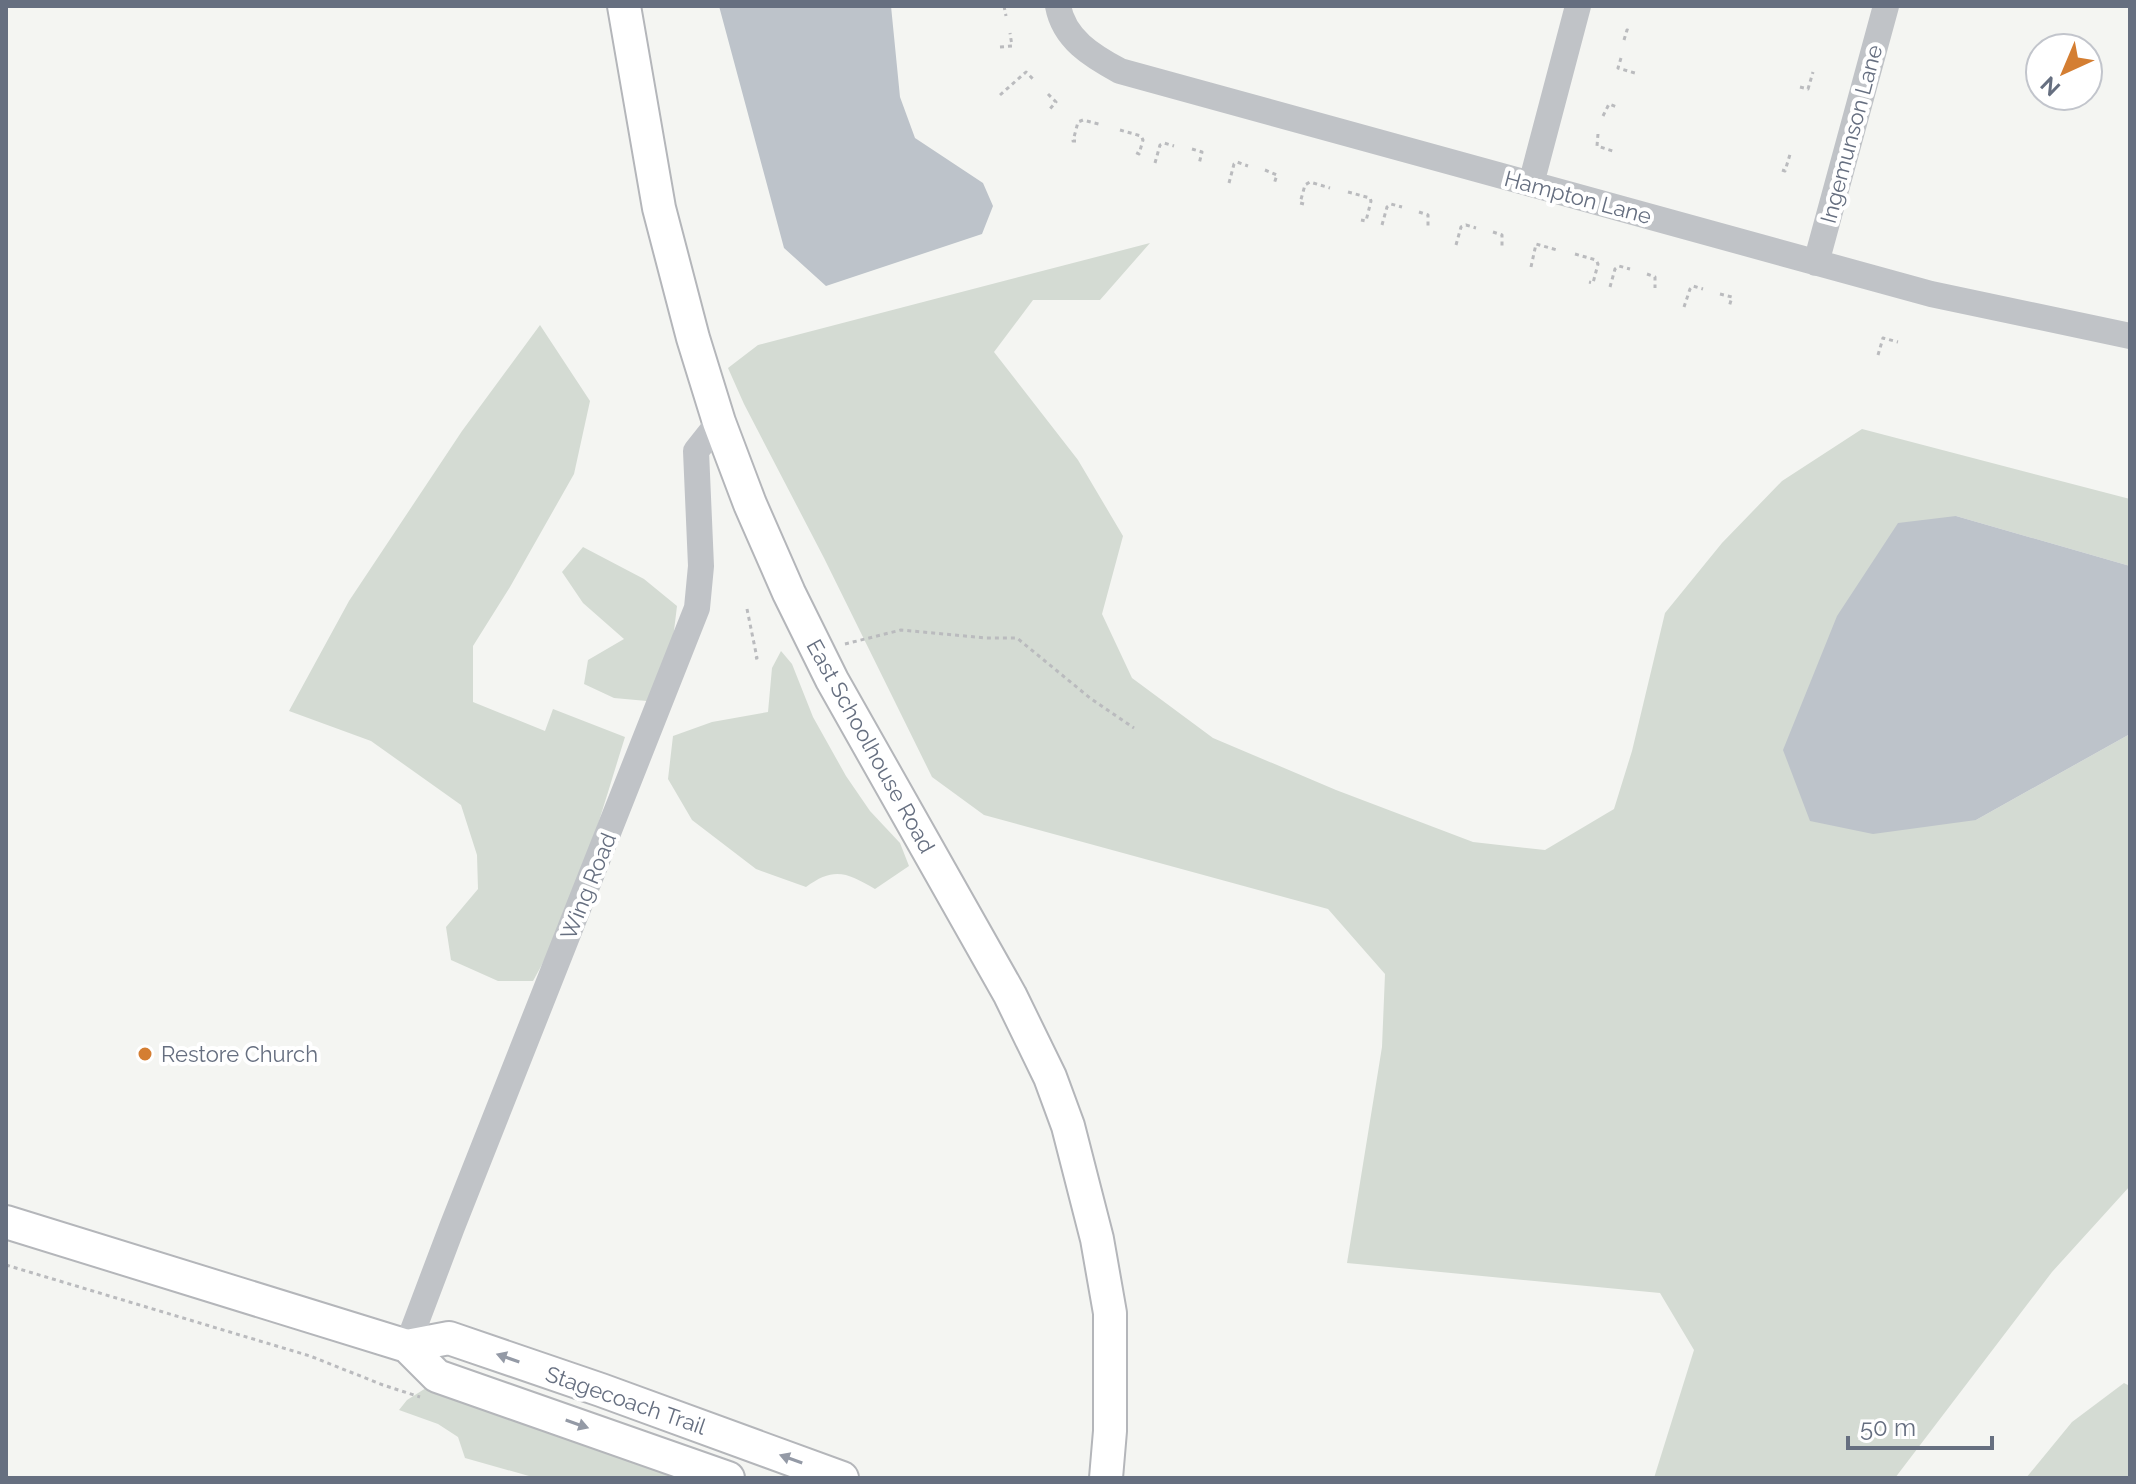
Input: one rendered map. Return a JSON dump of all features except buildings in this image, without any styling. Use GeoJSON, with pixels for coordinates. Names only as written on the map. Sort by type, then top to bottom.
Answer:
{"type":"FeatureCollection","features":[{"type":"Feature","properties":{"kind":"main road","name":"East Schoolhouse Road"},"geometry":{"type":"LineString","coordinates":[[624,6],[659,208],[719,422],[756,516],[818,650],[923,844],[1010,995],[1050,1077],[1068,1126],[1097,1239],[1110,1313],[1110,1431],[1106,1478]]}},
{"type":"Feature","properties":{"kind":"main road","name":"Stagecoach Trail"},"geometry":{"type":"LineString","coordinates":[[6,1222],[407,1346],[437,1376],[728,1478]]}},
{"type":"Feature","properties":{"kind":"main road","name":"Stagecoach Trail"},"geometry":{"type":"LineString","coordinates":[[407,1346],[449,1338],[842,1478]]}},
{"type":"Feature","properties":{"kind":"street","name":"Hampton Lane"},"geometry":{"type":"LineString","coordinates":[[1058,6],[1061,21],[1086,53],[1120,71],[1931,294],[2129,333]]}},
{"type":"Feature","properties":{"kind":"street"},"geometry":{"type":"LineString","coordinates":[[1531,184],[1578,6]]}},
{"type":"Feature","properties":{"kind":"street","name":"Ingemunson Lane"},"geometry":{"type":"LineString","coordinates":[[1816,263],[1886,6]]}},
{"type":"Feature","properties":{"kind":"street","name":"Wing Road"},"geometry":{"type":"LineString","coordinates":[[407,1346],[697,608],[701,566],[696,451],[719,422]]}},
{"type":"Feature","properties":{"kind":"path"},"geometry":{"type":"LineString","coordinates":[[1004,6],[1006,16]]}},
{"type":"Feature","properties":{"kind":"path"},"geometry":{"type":"LineString","coordinates":[[1624,40],[1627,30],[1630,31]]}},
{"type":"Feature","properties":{"kind":"path"},"geometry":{"type":"LineString","coordinates":[[1000,47],[1012,46],[1010,33]]}},
{"type":"Feature","properties":{"kind":"path"},"geometry":{"type":"LineString","coordinates":[[1621,58],[1618,68],[1635,73]]}},
{"type":"Feature","properties":{"kind":"path"},"geometry":{"type":"LineString","coordinates":[[1000,95],[1026,72],[1035,81]]}},
{"type":"Feature","properties":{"kind":"path"},"geometry":{"type":"LineString","coordinates":[[1800,87],[1808,89],[1813,72]]}},
{"type":"Feature","properties":{"kind":"path"},"geometry":{"type":"LineString","coordinates":[[1048,94],[1056,102],[1049,110]]}},
{"type":"Feature","properties":{"kind":"path"},"geometry":{"type":"LineString","coordinates":[[1603,116],[1609,104],[1617,107]]}},
{"type":"Feature","properties":{"kind":"path"},"geometry":{"type":"LineString","coordinates":[[1076,141],[1073,141],[1078,122],[1083,120],[1102,125]]}},
{"type":"Feature","properties":{"kind":"path"},"geometry":{"type":"LineString","coordinates":[[1120,130],[1141,136],[1143,140],[1139,154],[1135,152]]}},
{"type":"Feature","properties":{"kind":"path"},"geometry":{"type":"LineString","coordinates":[[1598,134],[1596,143],[1599,148],[1616,152]]}},
{"type":"Feature","properties":{"kind":"path"},"geometry":{"type":"LineString","coordinates":[[1155,163],[1160,145],[1174,146]]}},
{"type":"Feature","properties":{"kind":"path"},"geometry":{"type":"LineString","coordinates":[[1192,149],[1202,152],[1199,164]]}},
{"type":"Feature","properties":{"kind":"path"},"geometry":{"type":"LineString","coordinates":[[1782,170],[1785,171],[1791,151]]}},
{"type":"Feature","properties":{"kind":"path"},"geometry":{"type":"LineString","coordinates":[[1229,183],[1234,164],[1237,162],[1248,166]]}},
{"type":"Feature","properties":{"kind":"path"},"geometry":{"type":"LineString","coordinates":[[1265,170],[1277,175],[1274,184]]}},
{"type":"Feature","properties":{"kind":"path"},"geometry":{"type":"LineString","coordinates":[[1304,204],[1300,203],[1305,185],[1310,182],[1330,188]]}},
{"type":"Feature","properties":{"kind":"path"},"geometry":{"type":"LineString","coordinates":[[1348,192],[1370,198],[1366,221],[1361,220]]}},
{"type":"Feature","properties":{"kind":"path"},"geometry":{"type":"LineString","coordinates":[[1382,225],[1387,207],[1391,204],[1402,207]]}},
{"type":"Feature","properties":{"kind":"path"},"geometry":{"type":"LineString","coordinates":[[1419,212],[1428,215],[1428,226]]}},
{"type":"Feature","properties":{"kind":"path"},"geometry":{"type":"LineString","coordinates":[[1456,245],[1461,227],[1476,228]]}},
{"type":"Feature","properties":{"kind":"path"},"geometry":{"type":"LineString","coordinates":[[1493,232],[1504,238],[1502,246]]}},
{"type":"Feature","properties":{"kind":"path"},"geometry":{"type":"LineString","coordinates":[[1531,267],[1536,244],[1557,250]]}},
{"type":"Feature","properties":{"kind":"path"},"geometry":{"type":"LineString","coordinates":[[1575,254],[1596,260],[1598,264],[1593,283],[1589,282]]}},
{"type":"Feature","properties":{"kind":"path"},"geometry":{"type":"LineString","coordinates":[[1610,287],[1615,269],[1619,266],[1630,269]]}},
{"type":"Feature","properties":{"kind":"path"},"geometry":{"type":"LineString","coordinates":[[1647,274],[1655,277],[1655,288]]}},
{"type":"Feature","properties":{"kind":"path"},"geometry":{"type":"LineString","coordinates":[[1684,307],[1693,286],[1703,289]]}},
{"type":"Feature","properties":{"kind":"path"},"geometry":{"type":"LineString","coordinates":[[1720,294],[1732,297],[1729,307]]}},
{"type":"Feature","properties":{"kind":"path"},"geometry":{"type":"LineString","coordinates":[[1878,355],[1883,338],[1898,342]]}},
{"type":"Feature","properties":{"kind":"path"},"geometry":{"type":"LineString","coordinates":[[747,609],[757,658],[752,659]]}},
{"type":"Feature","properties":{"kind":"path"},"geometry":{"type":"LineString","coordinates":[[818,650],[901,630],[1017,638],[1090,698],[1134,728]]}},
{"type":"Feature","properties":{"kind":"path"},"geometry":{"type":"LineString","coordinates":[[6,1265],[310,1356],[414,1396]]}},
{"type":"Feature","properties":{"kind":"shaded area"},"geometry":{"type":"Polygon","coordinates":[[[719,6],[891,6],[900,97],[915,138],[983,183],[993,206],[982,234],[826,286],[784,248],[719,6]]]}},
{"type":"Feature","properties":{"kind":"shaded area"},"geometry":{"type":"Polygon","coordinates":[[[1150,243],[1100,300],[1033,300],[994,352],[1078,460],[1123,536],[1102,614],[1132,678],[1213,738],[1336,790],[1473,842],[1545,850],[1614,809],[1632,751],[1665,613],[1722,543],[1782,481],[1862,429],[2130,499],[2130,566],[1956,516],[1976,820],[2130,734],[2130,1186],[2052,1272],[1895,1478],[1654,1478],[1694,1350],[1660,1293],[1347,1263],[1382,1047],[1385,974],[1328,909],[984,815],[932,777],[728,368],[758,345],[1150,243]]]}},
{"type":"Feature","properties":{"kind":"shaded area"},"geometry":{"type":"Polygon","coordinates":[[[540,325],[590,401],[574,474],[473,646],[473,702],[545,731],[553,709],[625,737],[562,923],[533,981],[498,981],[451,960],[446,927],[478,889],[477,855],[461,805],[371,741],[289,711],[349,601],[462,431],[540,325]]]}},
{"type":"Feature","properties":{"kind":"shaded area"},"geometry":{"type":"Polygon","coordinates":[[[1956,516],[2130,566],[2130,734],[1976,820],[1873,834],[1810,821],[1783,750],[1837,616],[1898,523],[1956,516]]]}},
{"type":"Feature","properties":{"kind":"shaded area"},"geometry":{"type":"Polygon","coordinates":[[[583,547],[644,579],[677,606],[673,639],[647,701],[614,698],[584,684],[588,660],[624,639],[583,603],[562,572],[583,547]]]}},
{"type":"Feature","properties":{"kind":"shaded area"},"geometry":{"type":"Polygon","coordinates":[[[781,651],[792,664],[813,717],[846,776],[870,811],[900,843],[909,866],[875,889],[841,874],[825,876],[806,887],[756,869],[692,820],[668,779],[673,736],[712,722],[768,712],[772,668],[781,651]]]}},
{"type":"Feature","properties":{"kind":"shaded area"},"geometry":{"type":"Polygon","coordinates":[[[2124,1383],[2130,1386],[2130,1478],[2026,1478],[2072,1422],[2124,1383]]]}},
{"type":"Feature","properties":{"kind":"shaded area"},"geometry":{"type":"Polygon","coordinates":[[[426,1388],[677,1478],[536,1478],[465,1458],[458,1437],[438,1424],[399,1410],[407,1400],[426,1388]]]}},
{"type":"Feature","properties":{"kind":"place","name":"Restore Church"},"geometry":{"type":"Point","coordinates":[145,1054]}}]}
